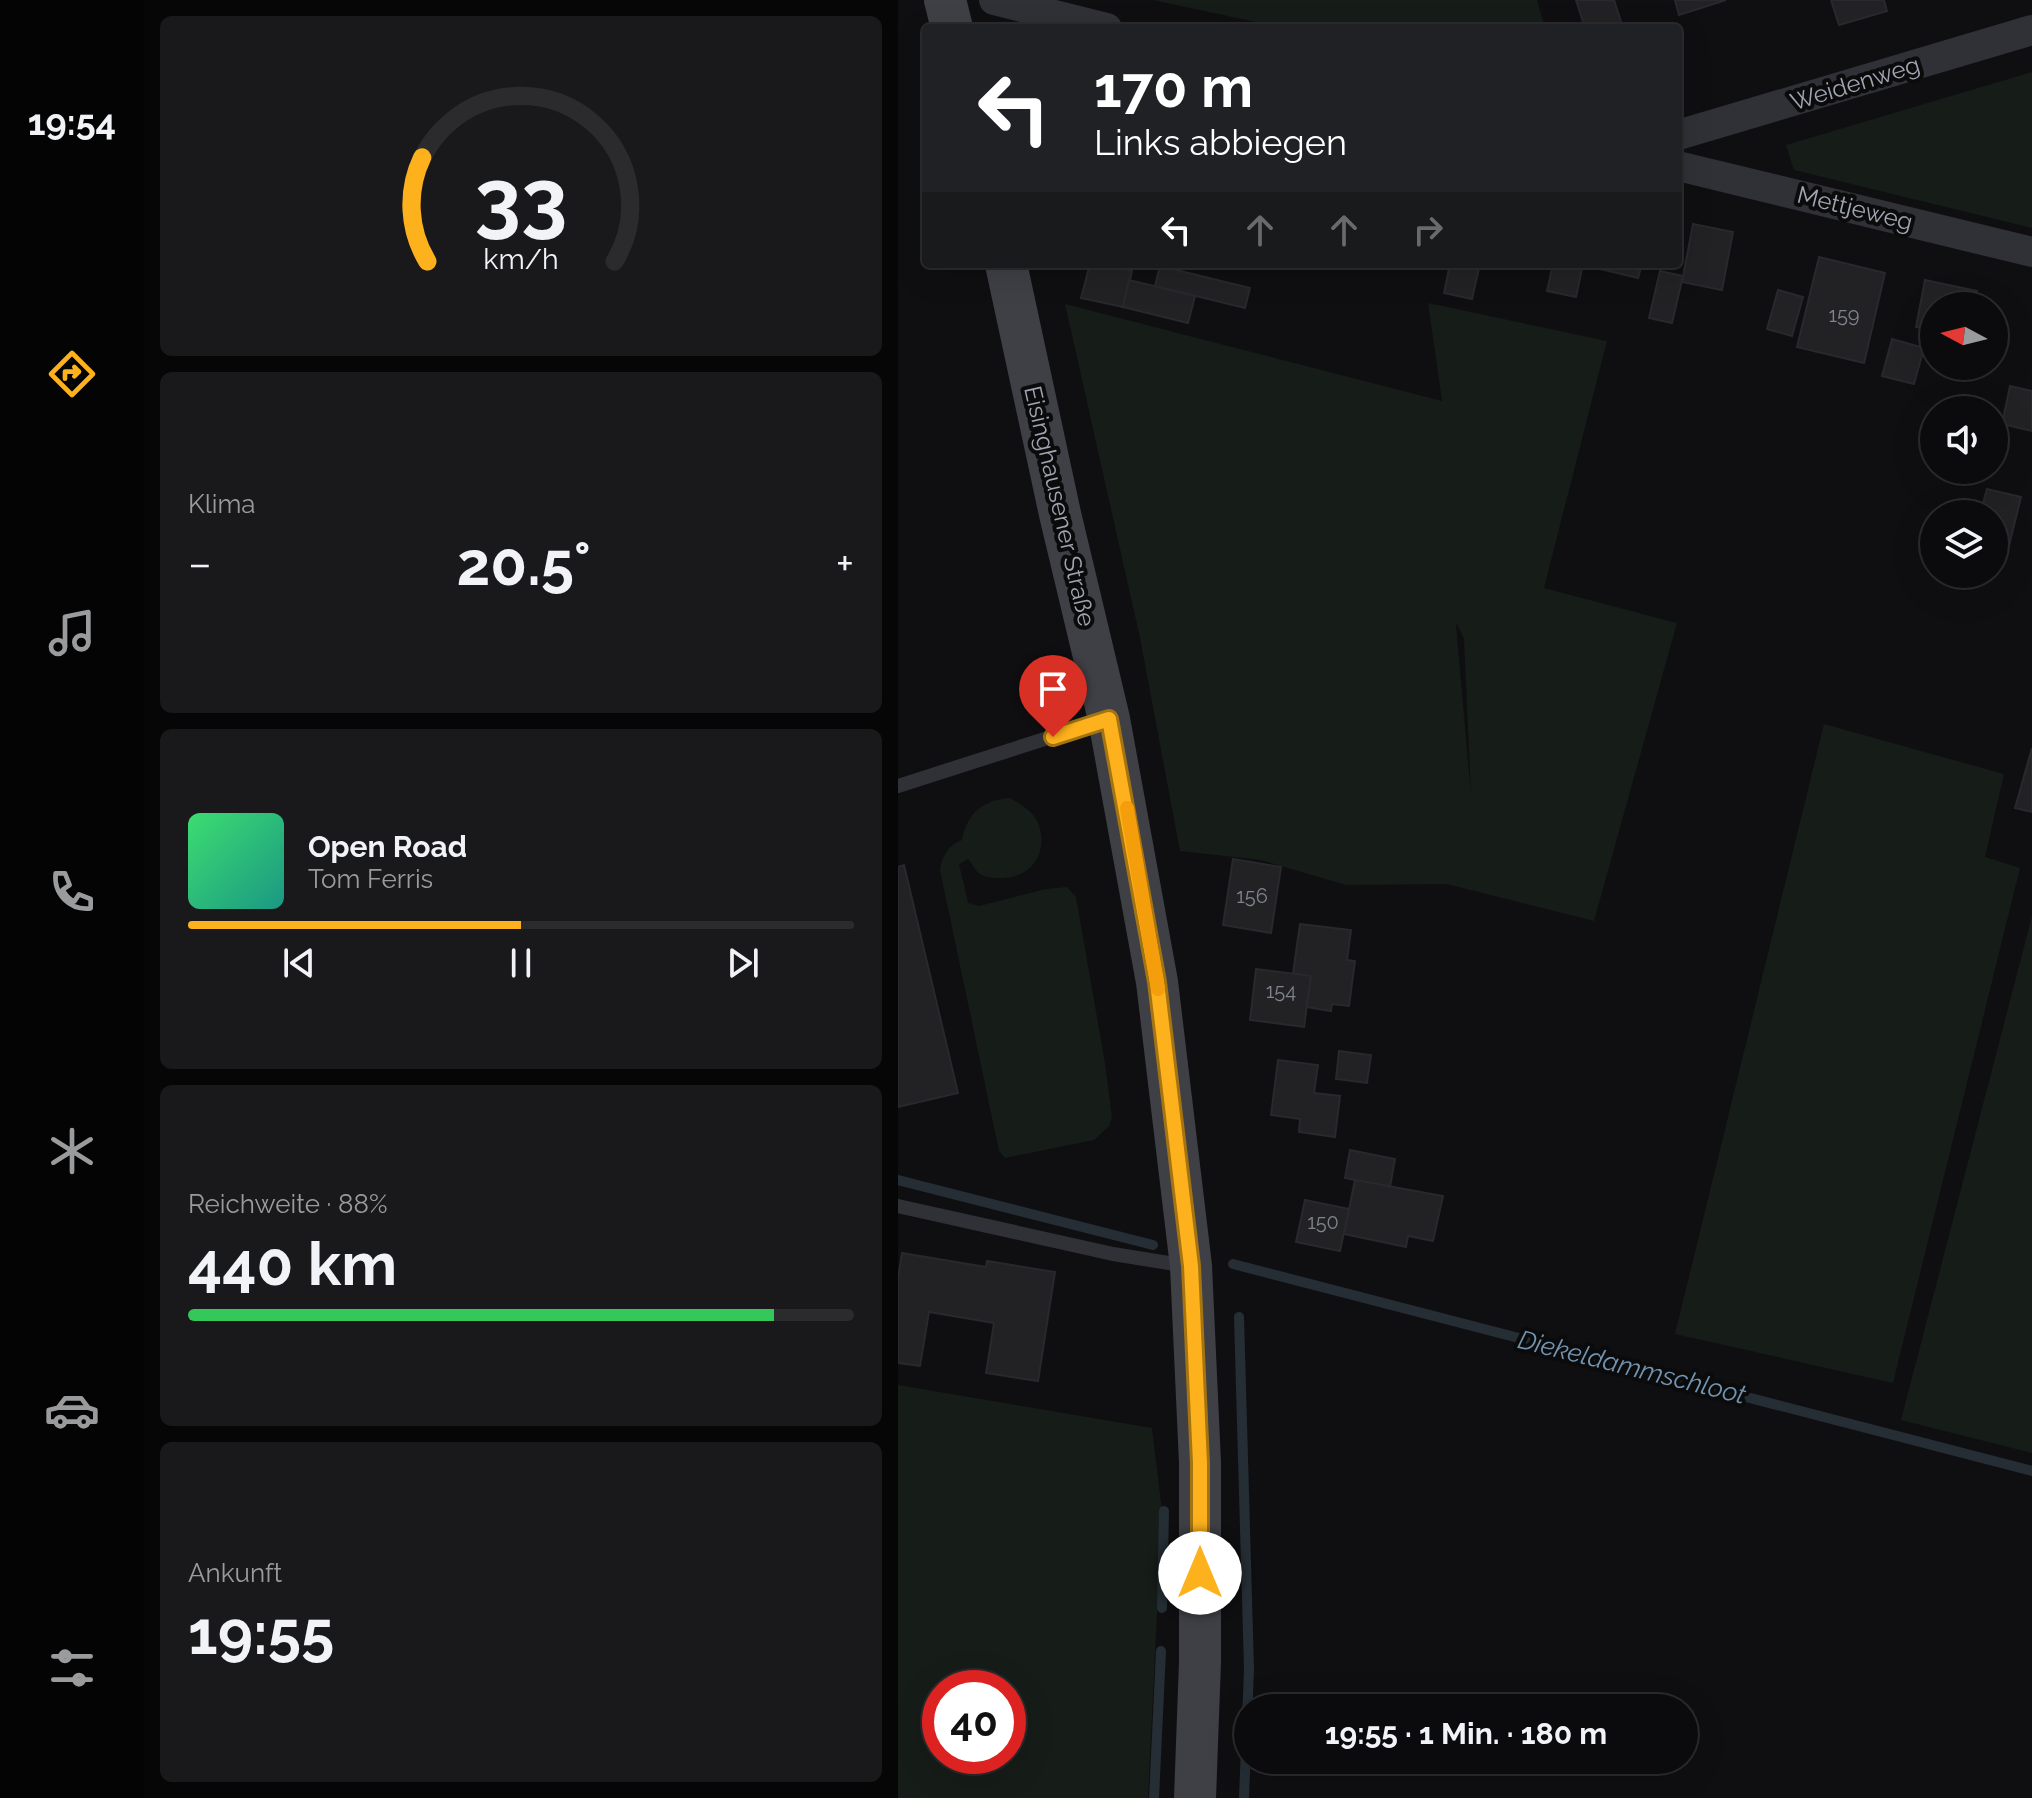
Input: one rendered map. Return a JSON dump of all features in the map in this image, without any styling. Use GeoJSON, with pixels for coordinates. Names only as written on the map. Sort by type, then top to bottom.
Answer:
{"type":"FeatureCollection","features":[{"type":"Feature","properties":{"kind":"street"},"geometry":{"type":"LineString","coordinates":[[945,0],[951,24]]}},
{"type":"Feature","properties":{"kind":"street"},"geometry":{"type":"LineString","coordinates":[[994,0],[1091,24]]}},
{"type":"Feature","properties":{"kind":"street","name":"Weidenweg"},"geometry":{"type":"LineString","coordinates":[[1682,134],[2032,30]]}},
{"type":"Feature","properties":{"kind":"street","name":"Mettjeweg"},"geometry":{"type":"LineString","coordinates":[[1682,167],[2032,252]]}},
{"type":"Feature","properties":{"kind":"street","name":"Eisinghausener Straße"},"geometry":{"type":"LineString","coordinates":[[1007,268],[1060,514],[1109,719],[1157,982],[1191,1266],[1200,1463],[1200,1662],[1195,1798]]}},
{"type":"Feature","properties":{"kind":"lane"},"geometry":{"type":"LineString","coordinates":[[898,786],[1109,719]]}},
{"type":"Feature","properties":{"kind":"lane"},"geometry":{"type":"LineString","coordinates":[[898,1206],[1113,1254],[1191,1266]]}},
{"type":"Feature","properties":{"kind":"shaded area"},"geometry":{"type":"Polygon","coordinates":[[[1153,0],[1537,0],[1544,24],[1265,24],[1153,0]]]}},
{"type":"Feature","properties":{"kind":"shaded area"},"geometry":{"type":"Polygon","coordinates":[[[2032,72],[2032,228],[1794,170],[1786,145],[2032,72]]]}},
{"type":"Feature","properties":{"kind":"shaded area"},"geometry":{"type":"Polygon","coordinates":[[[1428,303],[1607,341],[1544,588],[1677,623],[1594,921],[1447,884],[1346,885],[1261,860],[1180,851],[1140,638],[1065,304],[1442,401],[1428,303]],[[1457,624],[1471,795],[1464,639],[1457,624]]]}},
{"type":"Feature","properties":{"kind":"shaded area"},"geometry":{"type":"Polygon","coordinates":[[[1824,724],[2004,774],[1985,857],[2020,868],[1893,1383],[1675,1334],[1824,724]]]}},
{"type":"Feature","properties":{"kind":"shaded area"},"geometry":{"type":"Polygon","coordinates":[[[1010,798],[1036,819],[1041,834],[1039,854],[1028,869],[1009,877],[982,875],[968,859],[959,864],[968,903],[979,906],[1046,889],[1067,887],[1076,897],[1112,1118],[1109,1126],[1094,1140],[1005,1158],[999,1151],[940,870],[946,852],[962,840],[972,815],[984,805],[1010,798]]]}},
{"type":"Feature","properties":{"kind":"shaded area"},"geometry":{"type":"Polygon","coordinates":[[[2032,916],[2032,1453],[1901,1420],[2032,916]]]}},
{"type":"Feature","properties":{"kind":"shaded area"},"geometry":{"type":"Polygon","coordinates":[[[898,1385],[1152,1428],[1162,1511],[1148,1798],[898,1798],[898,1385]]]}},
{"type":"Feature","properties":{"kind":"building"},"geometry":{"type":"Polygon","coordinates":[[[1576,0],[1614,0],[1622,24],[1584,24],[1576,0]]]}},
{"type":"Feature","properties":{"kind":"building"},"geometry":{"type":"Polygon","coordinates":[[[1675,0],[1726,0],[1679,15],[1675,0]]]}},
{"type":"Feature","properties":{"kind":"building"},"geometry":{"type":"Polygon","coordinates":[[[1831,0],[1884,0],[1887,11],[1839,25],[1831,0]]]}},
{"type":"Feature","properties":{"kind":"building"},"geometry":{"type":"Polygon","coordinates":[[[1693,224],[1733,232],[1722,290],[1682,282],[1693,224]]]}},
{"type":"Feature","properties":{"kind":"building"},"geometry":{"type":"Polygon","coordinates":[[[1819,257],[1885,273],[1864,363],[1797,347],[1819,257]]]}},
{"type":"Feature","properties":{"kind":"building"},"geometry":{"type":"Polygon","coordinates":[[[1089,268],[1132,271],[1123,307],[1081,298],[1089,268]]]}},
{"type":"Feature","properties":{"kind":"building"},"geometry":{"type":"Polygon","coordinates":[[[1160,268],[1168,268],[1250,288],[1245,308],[1155,286],[1160,268]]]}},
{"type":"Feature","properties":{"kind":"building"},"geometry":{"type":"Polygon","coordinates":[[[1449,268],[1479,268],[1472,299],[1444,293],[1449,268]]]}},
{"type":"Feature","properties":{"kind":"building"},"geometry":{"type":"Polygon","coordinates":[[[1552,268],[1582,268],[1576,297],[1547,291],[1552,268]]]}},
{"type":"Feature","properties":{"kind":"building"},"geometry":{"type":"Polygon","coordinates":[[[1596,268],[1641,268],[1638,278],[1596,268]]]}},
{"type":"Feature","properties":{"kind":"building"},"geometry":{"type":"Polygon","coordinates":[[[1660,271],[1683,276],[1672,323],[1649,318],[1660,271]]]}},
{"type":"Feature","properties":{"kind":"building"},"geometry":{"type":"Polygon","coordinates":[[[1129,280],[1195,296],[1188,323],[1123,307],[1129,280]]]}},
{"type":"Feature","properties":{"kind":"building"},"geometry":{"type":"Polygon","coordinates":[[[1925,280],[1977,291],[1977,292],[1923,292],[1925,280]]]}},
{"type":"Feature","properties":{"kind":"building"},"geometry":{"type":"Polygon","coordinates":[[[1778,290],[1803,297],[1792,336],[1767,329],[1778,290]]]}},
{"type":"Feature","properties":{"kind":"building"},"geometry":{"type":"Polygon","coordinates":[[[1920,306],[1920,328],[1916,327],[1920,306]]]}},
{"type":"Feature","properties":{"kind":"building"},"geometry":{"type":"Polygon","coordinates":[[[1892,339],[1920,347],[1920,362],[1914,384],[1882,376],[1892,339]]]}},
{"type":"Feature","properties":{"kind":"building"},"geometry":{"type":"Polygon","coordinates":[[[2010,386],[2032,391],[2032,431],[2008,425],[2010,386]]]}},
{"type":"Feature","properties":{"kind":"building"},"geometry":{"type":"Polygon","coordinates":[[[1987,489],[2021,497],[2008,550],[2008,500],[1984,500],[1987,489]]]}},
{"type":"Feature","properties":{"kind":"building"},"geometry":{"type":"Polygon","coordinates":[[[2032,748],[2032,812],[2015,808],[2032,748]]]}},
{"type":"Feature","properties":{"kind":"building"},"geometry":{"type":"Polygon","coordinates":[[[1233,859],[1281,867],[1271,933],[1223,925],[1233,859]]]}},
{"type":"Feature","properties":{"kind":"building"},"geometry":{"type":"Polygon","coordinates":[[[904,865],[958,1093],[898,1107],[898,867],[904,865]]]}},
{"type":"Feature","properties":{"kind":"building"},"geometry":{"type":"Polygon","coordinates":[[[1300,924],[1351,930],[1347,960],[1355,961],[1349,1006],[1332,1004],[1331,1011],[1306,1007],[1311,976],[1293,973],[1300,924]]]}},
{"type":"Feature","properties":{"kind":"building"},"geometry":{"type":"Polygon","coordinates":[[[1256,969],[1311,976],[1304,1027],[1250,1020],[1256,969]]]}},
{"type":"Feature","properties":{"kind":"building"},"geometry":{"type":"Polygon","coordinates":[[[1339,1051],[1371,1055],[1367,1083],[1336,1079],[1339,1051]]]}},
{"type":"Feature","properties":{"kind":"building"},"geometry":{"type":"Polygon","coordinates":[[[1278,1060],[1318,1065],[1314,1093],[1340,1096],[1335,1137],[1299,1132],[1300,1119],[1271,1115],[1278,1060]]]}},
{"type":"Feature","properties":{"kind":"building"},"geometry":{"type":"Polygon","coordinates":[[[1350,1150],[1395,1159],[1390,1187],[1345,1178],[1350,1150]]]}},
{"type":"Feature","properties":{"kind":"building"},"geometry":{"type":"Polygon","coordinates":[[[1355,1180],[1443,1196],[1433,1241],[1408,1236],[1406,1247],[1344,1234],[1355,1180]]]}},
{"type":"Feature","properties":{"kind":"building"},"geometry":{"type":"Polygon","coordinates":[[[1305,1200],[1349,1209],[1340,1251],[1296,1242],[1305,1200]]]}},
{"type":"Feature","properties":{"kind":"building"},"geometry":{"type":"Polygon","coordinates":[[[902,1253],[986,1267],[987,1261],[1055,1272],[1038,1381],[986,1373],[994,1323],[929,1312],[920,1366],[898,1363],[898,1278],[902,1253]]]}},
{"type":"Feature","properties":{"kind":"waterway","name":"Diekeldammschloot"},"geometry":{"type":"LineString","coordinates":[[898,1180],[1153,1245]]}},
{"type":"Feature","properties":{"kind":"waterway","name":"Diekeldammschloot"},"geometry":{"type":"LineString","coordinates":[[1233,1264],[2032,1471]]}},
{"type":"Feature","properties":{"kind":"waterway"},"geometry":{"type":"LineString","coordinates":[[1239,1317],[1249,1669],[1244,1798]]}},
{"type":"Feature","properties":{"kind":"waterway"},"geometry":{"type":"LineString","coordinates":[[1162,1608],[1164,1511]]}},
{"type":"Feature","properties":{"kind":"waterway"},"geometry":{"type":"LineString","coordinates":[[1154,1798],[1161,1651]]}},
{"type":"Feature","properties":{"kind":"slow traffic"},"geometry":{"type":"LineString","coordinates":[[1127,808],[1158,989]]}},
{"type":"Feature","properties":{"kind":"route"},"geometry":{"type":"LineString","coordinates":[[1053,737],[1109,719],[1134,842],[1157,982],[1191,1266],[1200,1463],[1200,1573]]}}]}
